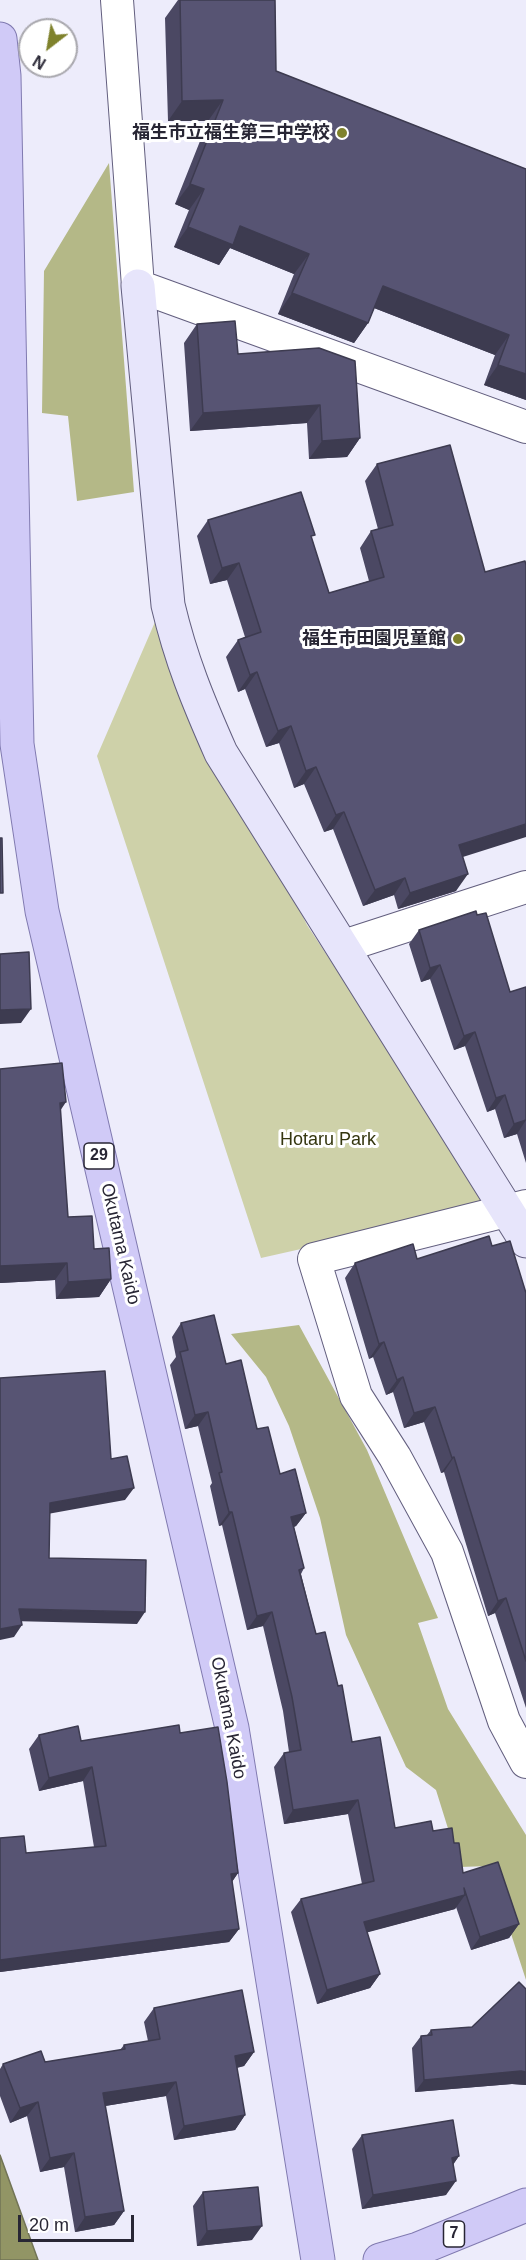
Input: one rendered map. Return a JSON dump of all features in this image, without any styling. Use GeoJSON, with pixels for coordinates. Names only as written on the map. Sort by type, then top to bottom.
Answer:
{"type":"FeatureCollection","features":[{"type":"Feature","properties":{"kind":"main road","name":"Okutama Kaido"},"geometry":{"type":"LineString","coordinates":[[0,39],[5,390],[17,744],[42,911],[232,1728],[318,2260]]}},
{"type":"Feature","properties":{"kind":"main road","name":"7"},"geometry":{"type":"LineString","coordinates":[[380,2260],[418,2249],[526,2205]]}},
{"type":"Feature","properties":{"kind":"street"},"geometry":{"type":"LineString","coordinates":[[117,0],[138,286],[168,605],[177,646],[193,692],[221,753],[344,946],[517,1209],[526,1241]]}},
{"type":"Feature","properties":{"kind":"street"},"geometry":{"type":"LineString","coordinates":[[138,286],[526,426]]}},
{"type":"Feature","properties":{"kind":"street"},"geometry":{"type":"LineString","coordinates":[[344,946],[526,887]]}},
{"type":"Feature","properties":{"kind":"street"},"geometry":{"type":"LineString","coordinates":[[517,1209],[314,1259],[356,1396],[395,1457],[447,1552],[504,1721],[526,1762]]}},
{"type":"Feature","properties":{"kind":"green space","name":"Hotaru Park"},"geometry":{"type":"Polygon","coordinates":[[[158,615],[307,925],[492,1206],[261,1258],[97,756],[158,615]]]}},
{"type":"Feature","properties":{"kind":"shaded area"},"geometry":{"type":"Polygon","coordinates":[[[109,163],[134,492],[77,501],[68,416],[42,413],[44,271],[109,163]]]}},
{"type":"Feature","properties":{"kind":"shaded area"},"geometry":{"type":"Polygon","coordinates":[[[299,1325],[367,1450],[438,1618],[418,1623],[448,1709],[526,1835],[526,1980],[489,1866],[460,1867],[436,1790],[406,1767],[346,1635],[320,1518],[289,1426],[266,1377],[231,1334],[299,1325]]]}},
{"type":"Feature","properties":{"kind":"shaded area"},"geometry":{"type":"Polygon","coordinates":[[[0,2155],[38,2260],[0,2260],[0,2155]]]}},
{"type":"Feature","properties":{"kind":"building"},"geometry":{"type":"Polygon","coordinates":[[[180,0],[275,0],[276,71],[526,169],[526,374],[498,365],[509,335],[383,286],[368,323],[292,293],[309,254],[240,226],[233,245],[188,227],[204,189],[190,184],[223,100],[182,101],[180,0]]]}},
{"type":"Feature","properties":{"kind":"building"},"geometry":{"type":"Polygon","coordinates":[[[235,321],[238,354],[319,348],[355,361],[360,438],[322,441],[320,405],[203,413],[197,324],[235,321]]]}},
{"type":"Feature","properties":{"kind":"building"},"geometry":{"type":"Polygon","coordinates":[[[450,445],[485,572],[525,561],[526,565],[526,824],[459,845],[468,874],[410,893],[405,878],[375,890],[344,812],[336,815],[316,767],[306,771],[291,726],[278,731],[257,672],[250,675],[238,640],[261,632],[239,563],[222,568],[208,520],[301,492],[315,535],[311,536],[329,593],[384,577],[371,531],[393,525],[377,464],[450,445]]]}},
{"type":"Feature","properties":{"kind":"building"},"geometry":{"type":"Polygon","coordinates":[[[0,838],[2,838],[3,893],[0,893],[0,838]]]}},
{"type":"Feature","properties":{"kind":"building"},"geometry":{"type":"Polygon","coordinates":[[[476,911],[477,915],[486,913],[510,992],[526,987],[526,1120],[514,1124],[505,1095],[496,1098],[475,1032],[464,1036],[440,965],[430,968],[419,930],[476,911]]]}},
{"type":"Feature","properties":{"kind":"building"},"geometry":{"type":"Polygon","coordinates":[[[29,952],[31,1009],[0,1010],[0,954],[29,952]]]}},
{"type":"Feature","properties":{"kind":"building"},"geometry":{"type":"Polygon","coordinates":[[[62,1063],[66,1102],[60,1103],[68,1217],[92,1216],[94,1249],[109,1248],[111,1279],[68,1282],[67,1263],[0,1266],[0,1069],[62,1063]]]}},
{"type":"Feature","properties":{"kind":"building"},"geometry":{"type":"Polygon","coordinates":[[[489,1236],[492,1246],[510,1241],[526,1293],[526,1661],[506,1598],[498,1601],[454,1457],[452,1458],[435,1407],[414,1413],[403,1377],[397,1380],[384,1342],[379,1344],[355,1263],[413,1244],[417,1259],[489,1236]]]}},
{"type":"Feature","properties":{"kind":"building"},"geometry":{"type":"Polygon","coordinates":[[[214,1315],[226,1364],[241,1360],[257,1429],[268,1427],[280,1474],[295,1469],[306,1513],[291,1517],[304,1568],[299,1570],[316,1634],[325,1632],[338,1686],[342,1685],[352,1742],[380,1737],[395,1828],[431,1821],[433,1831],[452,1828],[454,1843],[459,1843],[463,1873],[498,1862],[519,1924],[480,1937],[464,1888],[465,1895],[364,1922],[380,1974],[327,1990],[301,1899],[374,1881],[358,1800],[293,1810],[284,1753],[301,1750],[292,1697],[272,1612],[257,1616],[232,1512],[229,1512],[219,1473],[222,1472],[208,1412],[195,1415],[180,1352],[188,1350],[181,1323],[214,1315]]]}},
{"type":"Feature","properties":{"kind":"building"},"geometry":{"type":"Polygon","coordinates":[[[105,1371],[111,1459],[127,1456],[134,1488],[50,1503],[49,1558],[146,1560],[145,1612],[19,1609],[22,1625],[0,1629],[0,1378],[105,1371]]]}},
{"type":"Feature","properties":{"kind":"building"},"geometry":{"type":"Polygon","coordinates":[[[179,1725],[180,1733],[218,1727],[238,1873],[231,1874],[239,1929],[0,1960],[0,1838],[24,1836],[26,1853],[106,1846],[92,1767],[49,1778],[39,1735],[78,1726],[81,1741],[179,1725]]]}},
{"type":"Feature","properties":{"kind":"building"},"geometry":{"type":"Polygon","coordinates":[[[519,1982],[526,1989],[526,2072],[424,2080],[421,2036],[432,2035],[431,2030],[472,2027],[519,1982]]]}},
{"type":"Feature","properties":{"kind":"building"},"geometry":{"type":"Polygon","coordinates":[[[242,1990],[254,2052],[235,2056],[245,2115],[184,2126],[176,2082],[103,2093],[124,2211],[85,2217],[74,2153],[50,2158],[38,2102],[20,2108],[3,2064],[41,2051],[45,2062],[125,2049],[124,2045],[160,2039],[154,2008],[242,1990]]]}},
{"type":"Feature","properties":{"kind":"building"},"geometry":{"type":"Polygon","coordinates":[[[453,2120],[459,2156],[452,2158],[456,2181],[373,2195],[362,2135],[453,2120]]]}},
{"type":"Feature","properties":{"kind":"building"},"geometry":{"type":"Polygon","coordinates":[[[258,2187],[262,2226],[207,2231],[203,2192],[258,2187]]]}},
{"type":"Feature","properties":{"kind":"place","name":"福生市立福生第三中学校"},"geometry":{"type":"Point","coordinates":[342,133]}},
{"type":"Feature","properties":{"kind":"place","name":"福生市田園児童館"},"geometry":{"type":"Point","coordinates":[458,639]}}]}
